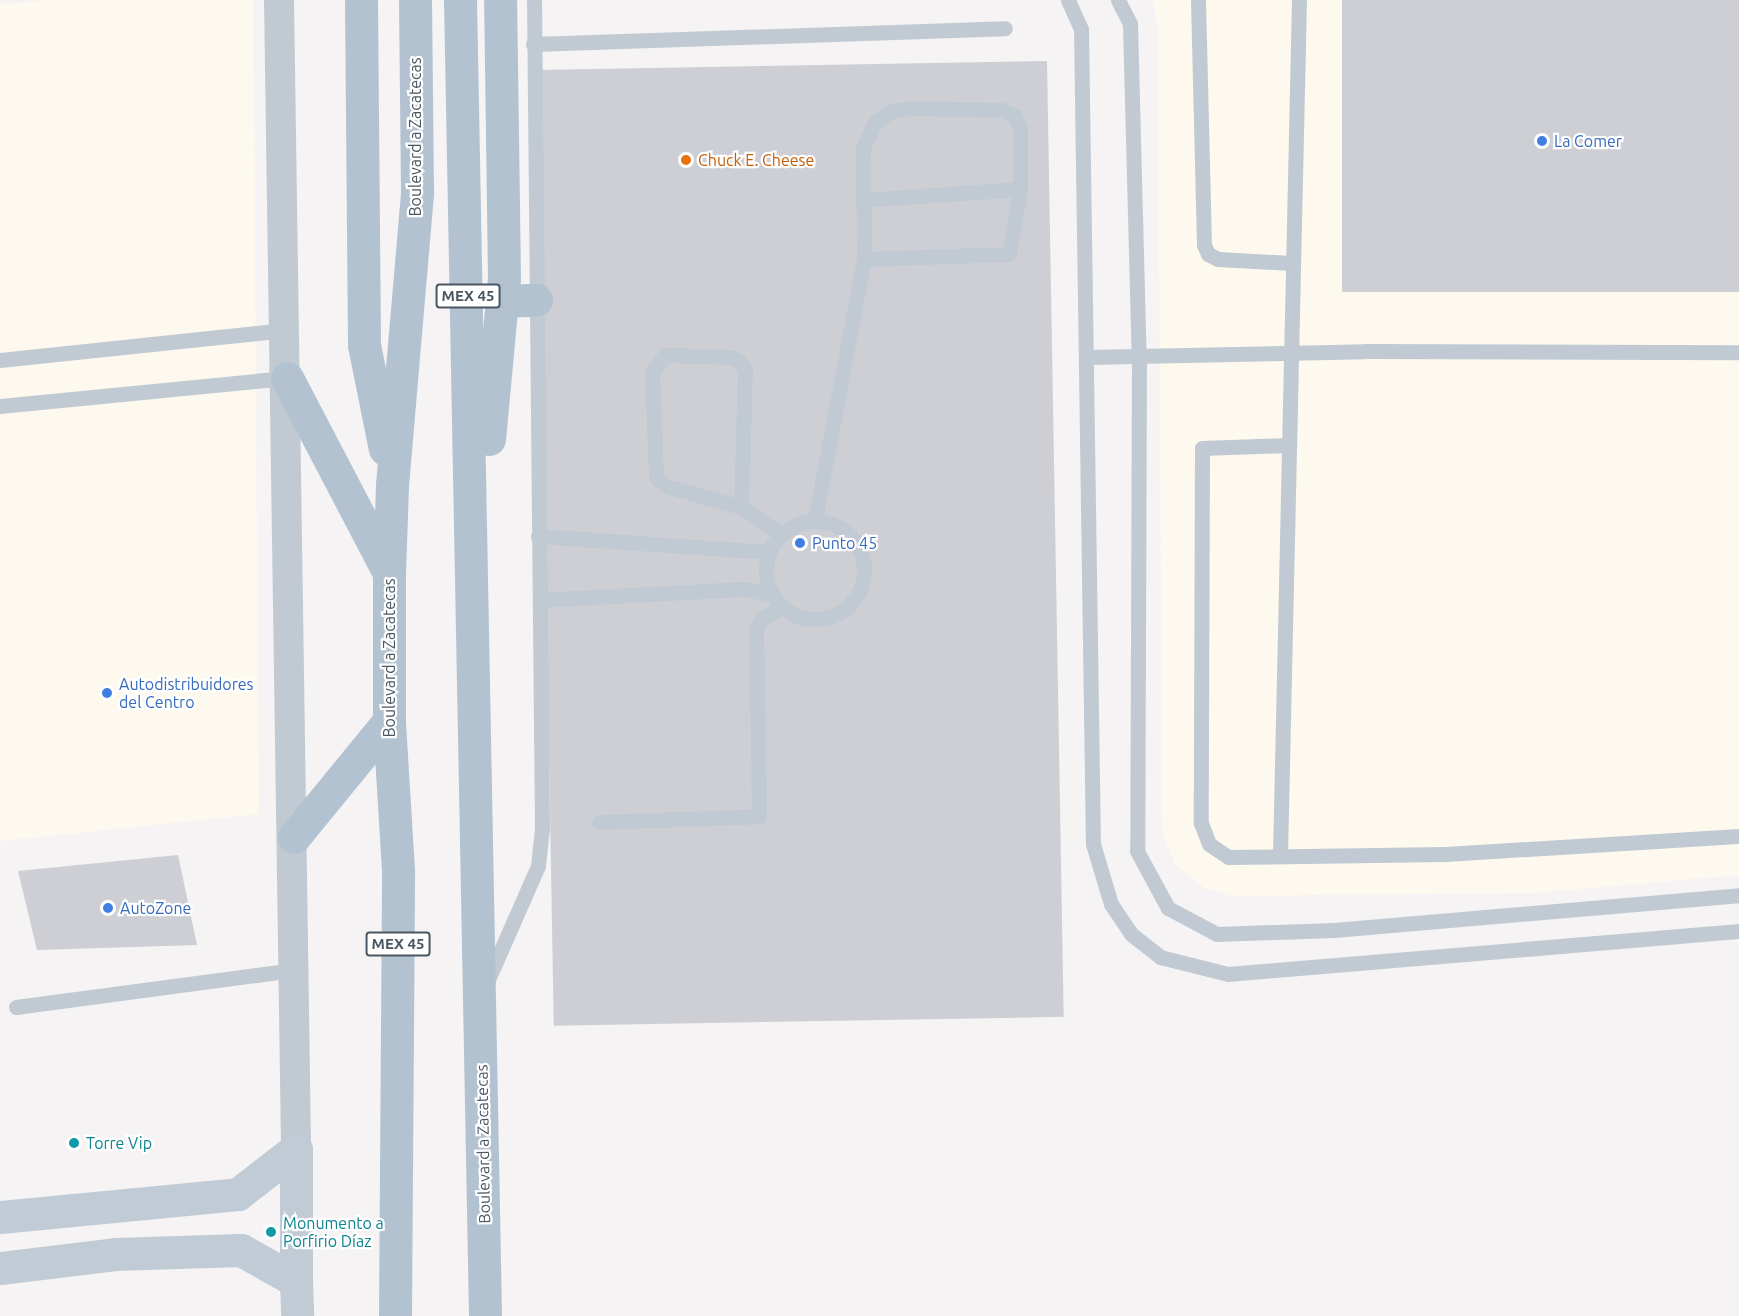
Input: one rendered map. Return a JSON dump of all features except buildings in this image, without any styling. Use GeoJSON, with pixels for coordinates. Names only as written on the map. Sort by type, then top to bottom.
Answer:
{"type":"FeatureCollection","features":[{"type":"Feature","properties":{"kind":"main road"},"geometry":{"type":"LineString","coordinates":[[361,0],[364,345],[392,485]]}},
{"type":"Feature","properties":{"kind":"main road","name":"Boulevard a Zacatecas"},"geometry":{"type":"LineString","coordinates":[[395,1316],[398,870],[388,721],[388,572],[392,485],[417,191],[415,0]]}},
{"type":"Feature","properties":{"kind":"main road","name":"Boulevard a Zacatecas"},"geometry":{"type":"LineString","coordinates":[[460,0],[474,593],[485,1316]]}},
{"type":"Feature","properties":{"kind":"main road"},"geometry":{"type":"LineString","coordinates":[[474,593],[502,301],[509,1]]}},
{"type":"Feature","properties":{"kind":"main road"},"geometry":{"type":"LineString","coordinates":[[502,301],[536,300]]}},
{"type":"Feature","properties":{"kind":"main road"},"geometry":{"type":"LineString","coordinates":[[287,378],[388,572]]}},
{"type":"Feature","properties":{"kind":"main road"},"geometry":{"type":"LineString","coordinates":[[294,837],[388,721]]}},
{"type":"Feature","properties":{"kind":"street"},"geometry":{"type":"LineString","coordinates":[[279,0],[294,837],[293,970],[297,1316]]}},
{"type":"Feature","properties":{"kind":"street"},"geometry":{"type":"LineString","coordinates":[[0,1217],[238,1194],[296,1149]]}},
{"type":"Feature","properties":{"kind":"street"},"geometry":{"type":"LineString","coordinates":[[115,1254],[132,1227],[130,1206]]}},
{"type":"Feature","properties":{"kind":"street"},"geometry":{"type":"LineString","coordinates":[[0,1268],[115,1254],[241,1250],[296,1281]]}},
{"type":"Feature","properties":{"kind":"lane"},"geometry":{"type":"LineString","coordinates":[[481,995],[538,866],[542,829],[534,0],[509,1]]}},
{"type":"Feature","properties":{"kind":"lane"},"geometry":{"type":"LineString","coordinates":[[1068,0],[1081,29],[1088,357],[1093,844],[1111,904],[1131,934],[1160,957],[1228,974],[1739,931]]}},
{"type":"Feature","properties":{"kind":"lane"},"geometry":{"type":"LineString","coordinates":[[1118,0],[1130,24],[1139,357],[1137,851],[1168,908],[1217,934],[1334,930],[1739,895]]}},
{"type":"Feature","properties":{"kind":"lane"},"geometry":{"type":"LineString","coordinates":[[1198,0],[1204,245],[1208,254],[1218,259],[1291,262]]}},
{"type":"Feature","properties":{"kind":"lane"},"geometry":{"type":"LineString","coordinates":[[1280,856],[1291,262],[1299,0]]}},
{"type":"Feature","properties":{"kind":"lane"},"geometry":{"type":"LineString","coordinates":[[534,44],[1005,28]]}},
{"type":"Feature","properties":{"kind":"lane"},"geometry":{"type":"LineString","coordinates":[[815,520],[864,259],[863,148],[875,122],[890,112],[909,108],[1002,110],[1015,116],[1020,127],[1020,189],[1009,254],[864,259]]}},
{"type":"Feature","properties":{"kind":"lane"},"geometry":{"type":"LineString","coordinates":[[862,200],[1020,189]]}},
{"type":"Feature","properties":{"kind":"lane"},"geometry":{"type":"LineString","coordinates":[[0,360],[285,330]]}},
{"type":"Feature","properties":{"kind":"lane"},"geometry":{"type":"LineString","coordinates":[[1088,357],[1291,352],[1739,352]]}},
{"type":"Feature","properties":{"kind":"lane"},"geometry":{"type":"LineString","coordinates":[[741,507],[745,370],[740,361],[730,357],[665,355],[652,372],[656,477],[666,486],[741,507],[781,534]]}},
{"type":"Feature","properties":{"kind":"lane"},"geometry":{"type":"LineString","coordinates":[[0,406],[287,378]]}},
{"type":"Feature","properties":{"kind":"lane"},"geometry":{"type":"LineString","coordinates":[[1289,445],[1202,448],[1201,823],[1209,844],[1227,857],[1457,854],[1739,836]]}},
{"type":"Feature","properties":{"kind":"lane"},"geometry":{"type":"LineString","coordinates":[[815,520],[842,528],[860,548],[865,574],[855,600],[834,616],[807,619],[782,607],[772,594],[765,573],[769,552],[781,534],[797,524],[815,520]]}},
{"type":"Feature","properties":{"kind":"lane"},"geometry":{"type":"LineString","coordinates":[[538,536],[769,552]]}},
{"type":"Feature","properties":{"kind":"lane"},"geometry":{"type":"LineString","coordinates":[[540,600],[743,589],[772,594]]}},
{"type":"Feature","properties":{"kind":"lane"},"geometry":{"type":"LineString","coordinates":[[599,822],[759,816],[756,630],[761,619],[782,607]]}},
{"type":"Feature","properties":{"kind":"lane"},"geometry":{"type":"LineString","coordinates":[[16,1007],[293,970]]}},
{"type":"Feature","properties":{"kind":"shaded area"},"geometry":{"type":"Polygon","coordinates":[[[47,0],[253,0],[259,814],[0,841],[0,5],[47,0]]]}},
{"type":"Feature","properties":{"kind":"shaded area"},"geometry":{"type":"Polygon","coordinates":[[[1153,0],[1739,0],[1739,875],[1533,893],[1231,896],[1204,888],[1174,863],[1162,830],[1158,29],[1153,0]]]}},
{"type":"Feature","properties":{"kind":"place","name":"La Comer"},"geometry":{"type":"Point","coordinates":[1542,141]}},
{"type":"Feature","properties":{"kind":"place","name":"Chuck E. Cheese"},"geometry":{"type":"Point","coordinates":[686,160]}},
{"type":"Feature","properties":{"kind":"place","name":"Punto 45"},"geometry":{"type":"Point","coordinates":[800,543]}},
{"type":"Feature","properties":{"kind":"place","name":"Autodistribuidores del Centro"},"geometry":{"type":"Point","coordinates":[107,693]}},
{"type":"Feature","properties":{"kind":"place","name":"AutoZone"},"geometry":{"type":"Point","coordinates":[108,908]}},
{"type":"Feature","properties":{"kind":"place","name":"Torre Vip"},"geometry":{"type":"Point","coordinates":[74,1143]}},
{"type":"Feature","properties":{"kind":"place","name":"Monumento a Porfirio Díaz"},"geometry":{"type":"Point","coordinates":[271,1232]}}]}
